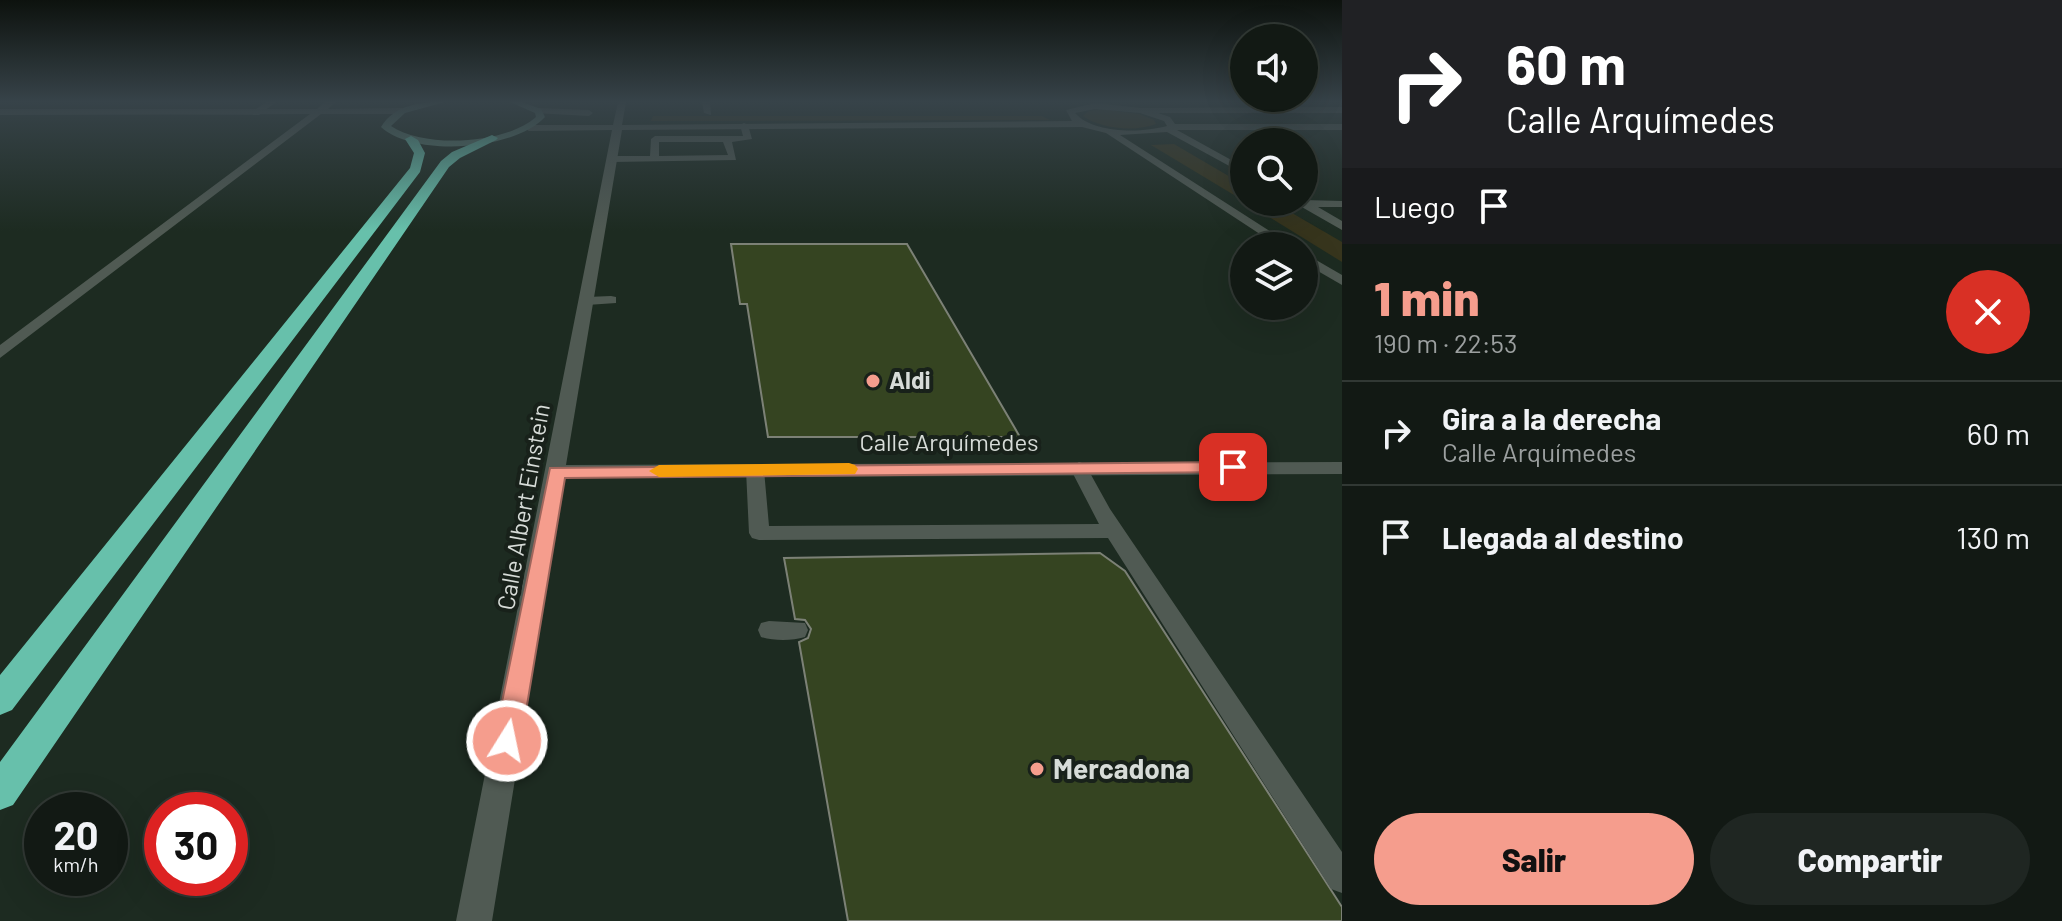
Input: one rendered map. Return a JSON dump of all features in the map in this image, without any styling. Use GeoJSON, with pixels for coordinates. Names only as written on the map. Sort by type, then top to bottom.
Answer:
{"type":"FeatureCollection","features":[{"type":"Feature","properties":{"kind":"highway"},"geometry":{"type":"LineString","coordinates":[[0,700],[416,169],[421,157],[416,145]]}},
{"type":"Feature","properties":{"kind":"highway"},"geometry":{"type":"LineString","coordinates":[[0,792],[445,164],[477,145]]}},
{"type":"Feature","properties":{"kind":"street"},"geometry":{"type":"LineString","coordinates":[[0,353],[282,145]]}},
{"type":"Feature","properties":{"kind":"street","name":"Calle Albert Einstein"},"geometry":{"type":"LineString","coordinates":[[474,921],[616,145]]}},
{"type":"Feature","properties":{"kind":"street"},"geometry":{"type":"LineString","coordinates":[[1129,145],[1265,232]]}},
{"type":"Feature","properties":{"kind":"street"},"geometry":{"type":"LineString","coordinates":[[1199,145],[1230,163]]}},
{"type":"Feature","properties":{"kind":"street"},"geometry":{"type":"LineString","coordinates":[[1318,203],[1342,204]]}},
{"type":"Feature","properties":{"kind":"street"},"geometry":{"type":"LineString","coordinates":[[1318,213],[1342,226]]}},
{"type":"Feature","properties":{"kind":"street"},"geometry":{"type":"LineString","coordinates":[[1318,266],[1342,281]]}},
{"type":"Feature","properties":{"kind":"street","name":"Calle Arquímedes"},"geometry":{"type":"LineString","coordinates":[[557,472],[1342,468]]}},
{"type":"Feature","properties":{"kind":"lane"},"geometry":{"type":"LineString","coordinates":[[654,159],[655,145]]}},
{"type":"Feature","properties":{"kind":"lane"},"geometry":{"type":"LineString","coordinates":[[612,159],[733,158],[729,145]]}},
{"type":"Feature","properties":{"kind":"lane"},"geometry":{"type":"LineString","coordinates":[[587,301],[611,300]]}},
{"type":"Feature","properties":{"kind":"lane"},"geometry":{"type":"LineString","coordinates":[[1079,468],[1114,531],[1342,878]]}},
{"type":"Feature","properties":{"kind":"lane"},"geometry":{"type":"LineString","coordinates":[[755,470],[759,533],[1114,531]]}},
{"type":"Feature","properties":{"kind":"lane"},"geometry":{"type":"LineString","coordinates":[[769,630],[797,630]]}},
{"type":"Feature","properties":{"kind":"shaded area"},"geometry":{"type":"Polygon","coordinates":[[[0,145],[1230,145],[1230,216],[1318,216],[1318,145],[1342,145],[1342,921],[0,921],[0,145]]]}},
{"type":"Feature","properties":{"kind":"shaded area"},"geometry":{"type":"Polygon","coordinates":[[[1151,145],[1176,145],[1230,177],[1230,193],[1151,145]]]}},
{"type":"Feature","properties":{"kind":"shaded area"},"geometry":{"type":"Polygon","coordinates":[[[1268,216],[1297,216],[1342,242],[1342,262],[1318,247],[1318,232],[1294,232],[1268,216]]]}},
{"type":"Feature","properties":{"kind":"building","name":"Aldi"},"geometry":{"type":"Polygon","coordinates":[[[731,244],[907,244],[1020,437],[768,437],[747,304],[740,304],[731,244]]]}},
{"type":"Feature","properties":{"kind":"building","name":"Mercadona"},"geometry":{"type":"Polygon","coordinates":[[[1100,553],[1125,571],[1342,907],[1342,921],[848,921],[799,642],[808,638],[811,629],[805,620],[795,619],[784,558],[1100,553]]]}},
{"type":"Feature","properties":{"kind":"slow traffic"},"geometry":{"type":"LineString","coordinates":[[659,471],[849,469]]}},
{"type":"Feature","properties":{"kind":"place","name":"Aldi"},"geometry":{"type":"Point","coordinates":[873,381]}},
{"type":"Feature","properties":{"kind":"place","name":"Mercadona"},"geometry":{"type":"Point","coordinates":[1037,769]}},
{"type":"Feature","properties":{"kind":"route"},"geometry":{"type":"LineString","coordinates":[[507,741],[557,472],[1233,467]]}}]}
